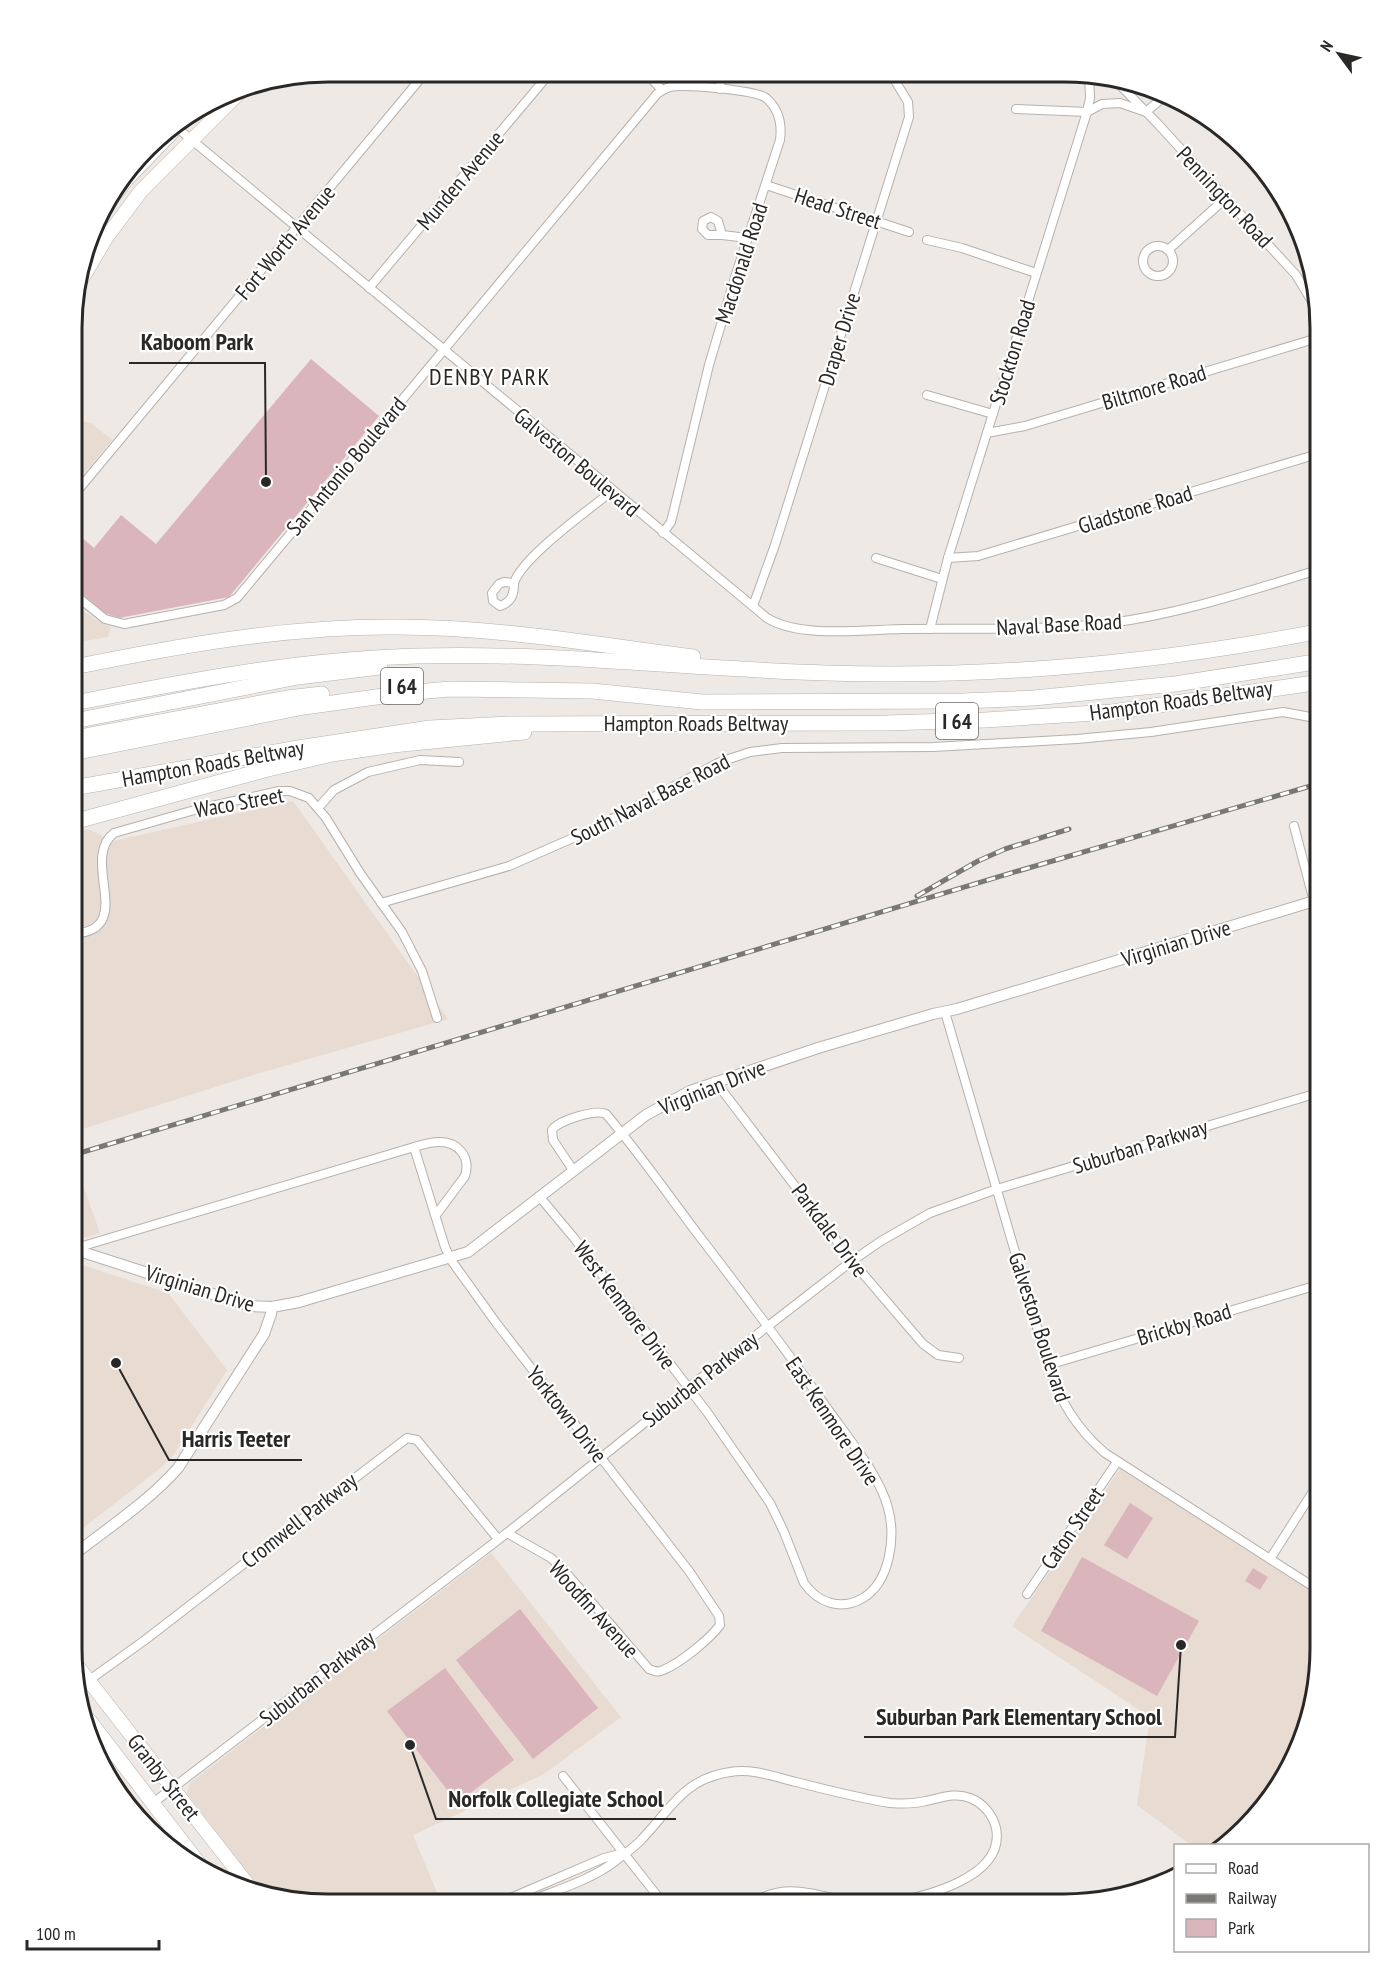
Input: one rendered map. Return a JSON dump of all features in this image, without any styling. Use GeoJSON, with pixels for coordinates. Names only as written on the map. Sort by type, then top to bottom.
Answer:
{"type":"FeatureCollection","features":[{"type":"Feature","properties":{"kind":"highway"},"geometry":{"type":"LineString","coordinates":[[82,665],[214,640],[337,628],[391,627],[499,633],[716,660],[892,667],[959,673]]}},
{"type":"Feature","properties":{"kind":"highway","name":"Hampton Roads Beltway"},"geometry":{"type":"LineString","coordinates":[[82,702],[247,671],[334,661],[415,656],[482,655],[580,659],[828,673],[959,673],[1032,670],[1133,660],[1310,633]]}},
{"type":"Feature","properties":{"kind":"highway"},"geometry":{"type":"LineString","coordinates":[[82,719],[249,686],[369,668],[466,664],[515,665],[580,659]]}},
{"type":"Feature","properties":{"kind":"highway"},"geometry":{"type":"LineString","coordinates":[[82,751],[304,707],[450,689],[592,691],[702,702],[894,703],[1034,698],[1175,684],[1310,663]]}},
{"type":"Feature","properties":{"kind":"highway","name":"I 64"},"geometry":{"type":"LineString","coordinates":[[82,736],[287,698],[412,685],[464,683],[554,685],[702,696],[734,701]]}},
{"type":"Feature","properties":{"kind":"highway","name":"Hampton Roads Beltway"},"geometry":{"type":"LineString","coordinates":[[82,787],[379,734],[479,725],[874,723],[997,720],[1112,712],[1310,683]]}},
{"type":"Feature","properties":{"kind":"highway"},"geometry":{"type":"LineString","coordinates":[[82,820],[332,754],[592,723]]}},
{"type":"Feature","properties":{"kind":"main road"},"geometry":{"type":"LineString","coordinates":[[92,262],[106,238],[141,191],[228,104]]}},
{"type":"Feature","properties":{"kind":"main road","name":"Granby Street"},"geometry":{"type":"LineString","coordinates":[[85,1684],[242,1878]]}},
{"type":"Feature","properties":{"kind":"main road","name":"Granby Street"},"geometry":{"type":"LineString","coordinates":[[97,1731],[188,1850]]}},
{"type":"Feature","properties":{"kind":"street","name":"Fort Worth Avenue"},"geometry":{"type":"LineString","coordinates":[[82,485],[418,82]]}},
{"type":"Feature","properties":{"kind":"street","name":"Munden Avenue"},"geometry":{"type":"LineString","coordinates":[[369,288],[542,82]]}},
{"type":"Feature","properties":{"kind":"street"},"geometry":{"type":"LineString","coordinates":[[654,82],[662,90]]}},
{"type":"Feature","properties":{"kind":"street"},"geometry":{"type":"LineString","coordinates":[[720,82],[720,89]]}},
{"type":"Feature","properties":{"kind":"street","name":"Draper Drive"},"geometry":{"type":"LineString","coordinates":[[753,606],[775,545],[909,117],[908,102],[896,82]]}},
{"type":"Feature","properties":{"kind":"street","name":"Stockton Road"},"geometry":{"type":"LineString","coordinates":[[930,629],[948,558],[1087,111],[1090,98],[1089,84]]}},
{"type":"Feature","properties":{"kind":"street","name":"Macdonald Road"},"geometry":{"type":"LineString","coordinates":[[662,90],[676,87],[753,92],[768,99],[780,122],[780,141],[701,393],[671,522],[663,533]]}},
{"type":"Feature","properties":{"kind":"street","name":"San Antonio Boulevard"},"geometry":{"type":"LineString","coordinates":[[82,600],[105,619],[124,624],[232,602],[237,598],[662,90]]}},
{"type":"Feature","properties":{"kind":"street","name":"Pennington Road"},"geometry":{"type":"LineString","coordinates":[[1125,90],[1296,275],[1308,295]]}},
{"type":"Feature","properties":{"kind":"street"},"geometry":{"type":"LineString","coordinates":[[1016,109],[1087,111],[1102,105],[1120,103],[1146,112],[1159,101]]}},
{"type":"Feature","properties":{"kind":"street","name":"Galveston Boulevard"},"geometry":{"type":"LineString","coordinates":[[183,130],[191,140],[663,533],[774,622],[790,628]]}},
{"type":"Feature","properties":{"kind":"street","name":"Head Street"},"geometry":{"type":"LineString","coordinates":[[766,185],[909,232]]}},
{"type":"Feature","properties":{"kind":"street"},"geometry":{"type":"LineString","coordinates":[[1168,250],[1226,198]]}},
{"type":"Feature","properties":{"kind":"street"},"geometry":{"type":"LineString","coordinates":[[722,235],[748,238]]}},
{"type":"Feature","properties":{"kind":"street"},"geometry":{"type":"LineString","coordinates":[[927,240],[1036,273]]}},
{"type":"Feature","properties":{"kind":"street","name":"Biltmore Road"},"geometry":{"type":"LineString","coordinates":[[987,433],[1025,426],[1310,340]]}},
{"type":"Feature","properties":{"kind":"street"},"geometry":{"type":"LineString","coordinates":[[927,395],[993,414]]}},
{"type":"Feature","properties":{"kind":"street","name":"Gladstone Road"},"geometry":{"type":"LineString","coordinates":[[948,558],[978,556],[1310,456]]}},
{"type":"Feature","properties":{"kind":"street"},"geometry":{"type":"LineString","coordinates":[[514,583],[516,576],[541,548],[612,491]]}},
{"type":"Feature","properties":{"kind":"street"},"geometry":{"type":"LineString","coordinates":[[876,558],[942,579]]}},
{"type":"Feature","properties":{"kind":"street","name":"Naval Base Road"},"geometry":{"type":"LineString","coordinates":[[790,628],[821,630],[1029,628],[1108,623],[1139,618],[1232,595],[1310,572]]}},
{"type":"Feature","properties":{"kind":"street","name":"South Naval Base Road"},"geometry":{"type":"LineString","coordinates":[[381,903],[509,866],[589,831],[720,762],[750,752],[782,748],[940,747],[1077,739],[1151,732],[1282,712],[1310,717]]}},
{"type":"Feature","properties":{"kind":"street"},"geometry":{"type":"LineString","coordinates":[[318,808],[334,790],[368,772],[420,760],[459,762]]}},
{"type":"Feature","properties":{"kind":"street","name":"Waco Street"},"geometry":{"type":"LineString","coordinates":[[82,932],[93,930],[103,920],[105,909],[102,849],[108,837],[114,833],[198,808],[279,791],[301,794],[309,798],[318,808],[412,949],[431,994],[437,1018]]}},
{"type":"Feature","properties":{"kind":"street"},"geometry":{"type":"LineString","coordinates":[[1294,826],[1310,878]]}},
{"type":"Feature","properties":{"kind":"street","name":"Virginian Drive"},"geometry":{"type":"LineString","coordinates":[[82,1252],[250,1306],[272,1307],[316,1298],[359,1283],[461,1255],[475,1248],[539,1196],[662,1104],[715,1081],[818,1048],[1310,903]]}},
{"type":"Feature","properties":{"kind":"street","name":"Galveston Boulevard"},"geometry":{"type":"LineString","coordinates":[[945,1012],[1048,1365],[1056,1388],[1074,1421],[1091,1441],[1117,1462],[1310,1585]]}},
{"type":"Feature","properties":{"kind":"street","name":"Parkdale Drive"},"geometry":{"type":"LineString","coordinates":[[715,1081],[852,1262],[923,1344],[938,1355],[959,1358]]}},
{"type":"Feature","properties":{"kind":"street","name":"Suburban Parkway"},"geometry":{"type":"LineString","coordinates":[[153,1803],[507,1533],[767,1326],[881,1241],[930,1213],[996,1189],[1310,1095]]}},
{"type":"Feature","properties":{"kind":"street","name":"East Kenmore Drive"},"geometry":{"type":"LineString","coordinates":[[573,1170],[553,1140],[551,1135],[554,1126],[596,1112],[606,1114],[767,1326],[862,1458],[888,1506],[891,1540],[885,1571],[880,1580]]}},
{"type":"Feature","properties":{"kind":"street"},"geometry":{"type":"LineString","coordinates":[[82,1247],[414,1147],[432,1142],[449,1143],[457,1146],[466,1157],[467,1170],[465,1176],[435,1215]]}},
{"type":"Feature","properties":{"kind":"street","name":"Yorktown Drive"},"geometry":{"type":"LineString","coordinates":[[414,1147],[450,1257],[497,1324],[689,1571],[712,1606]]}},
{"type":"Feature","properties":{"kind":"street","name":"West Kenmore Drive"},"geometry":{"type":"LineString","coordinates":[[539,1196],[574,1238],[688,1388],[770,1503],[809,1590],[823,1601],[844,1605],[864,1598],[880,1580]]}},
{"type":"Feature","properties":{"kind":"street","name":"Brickby Road"},"geometry":{"type":"LineString","coordinates":[[1048,1365],[1310,1287]]}},
{"type":"Feature","properties":{"kind":"street"},"geometry":{"type":"LineString","coordinates":[[82,1549],[138,1505],[178,1468],[264,1334],[272,1314],[272,1307]]}},
{"type":"Feature","properties":{"kind":"street","name":"Cromwell Parkway"},"geometry":{"type":"LineString","coordinates":[[85,1683],[154,1633],[407,1438],[417,1440],[498,1539]]}},
{"type":"Feature","properties":{"kind":"street","name":"Caton Street"},"geometry":{"type":"LineString","coordinates":[[1028,1594],[1117,1462]]}},
{"type":"Feature","properties":{"kind":"street"},"geometry":{"type":"LineString","coordinates":[[1270,1559],[1310,1495]]}},
{"type":"Feature","properties":{"kind":"street","name":"Woodfin Avenue"},"geometry":{"type":"LineString","coordinates":[[507,1533],[551,1558],[562,1568],[646,1667],[655,1672],[664,1670],[699,1646],[718,1628],[719,1616],[712,1606]]}},
{"type":"Feature","properties":{"kind":"street"},"geometry":{"type":"LineString","coordinates":[[546,1894],[601,1870],[624,1853],[642,1839],[682,1793],[707,1778],[745,1771],[861,1798],[894,1803],[926,1801],[953,1795],[963,1796],[979,1803],[991,1816],[996,1832],[993,1856],[956,1884],[926,1894]]}},
{"type":"Feature","properties":{"kind":"street"},"geometry":{"type":"LineString","coordinates":[[563,1776],[656,1894]]}},
{"type":"Feature","properties":{"kind":"street"},"geometry":{"type":"LineString","coordinates":[[520,1894],[604,1858],[624,1853]]}},
{"type":"Feature","properties":{"kind":"street"},"geometry":{"type":"LineString","coordinates":[[769,1894],[796,1890],[814,1894]]}},
{"type":"Feature","properties":{"kind":"shaded area"},"geometry":{"type":"Polygon","coordinates":[[[82,421],[91,423],[112,440],[82,476],[82,421]]]}},
{"type":"Feature","properties":{"kind":"shaded area"},"geometry":{"type":"Polygon","coordinates":[[[82,609],[95,620],[111,627],[108,637],[82,642],[82,609]]]}},
{"type":"Feature","properties":{"kind":"shaded area"},"geometry":{"type":"Polygon","coordinates":[[[293,801],[448,1019],[250,1076],[82,1129],[82,830],[88,829],[113,841],[293,801]]]}},
{"type":"Feature","properties":{"kind":"shaded area"},"geometry":{"type":"Polygon","coordinates":[[[82,1183],[100,1233],[82,1237],[82,1183]]]}},
{"type":"Feature","properties":{"kind":"shaded area"},"geometry":{"type":"Polygon","coordinates":[[[82,1265],[168,1293],[227,1370],[172,1457],[83,1528],[82,1265]]]}},
{"type":"Feature","properties":{"kind":"shaded area"},"geometry":{"type":"Polygon","coordinates":[[[1120,1469],[1310,1589],[1310,1664],[1306,1696],[1292,1742],[1278,1771],[1239,1822],[1213,1844],[1190,1844],[1137,1805],[1150,1717],[1012,1626],[1120,1469]]]}},
{"type":"Feature","properties":{"kind":"shaded area"},"geometry":{"type":"Polygon","coordinates":[[[491,1553],[621,1717],[544,1774],[413,1835],[438,1894],[312,1893],[280,1889],[255,1882],[187,1793],[190,1783],[491,1553]]]}},
{"type":"Feature","properties":{"kind":"green space"},"geometry":{"type":"Polygon","coordinates":[[[311,359],[379,416],[229,597],[119,618],[105,613],[82,594],[82,538],[94,548],[121,515],[156,544],[311,359]]]}},
{"type":"Feature","properties":{"kind":"green space"},"geometry":{"type":"Polygon","coordinates":[[[1130,1503],[1153,1518],[1127,1559],[1104,1545],[1130,1503]]]}},
{"type":"Feature","properties":{"kind":"green space"},"geometry":{"type":"Polygon","coordinates":[[[1082,1557],[1199,1621],[1157,1696],[1041,1631],[1082,1557]]]}},
{"type":"Feature","properties":{"kind":"green space"},"geometry":{"type":"Polygon","coordinates":[[[1253,1568],[1268,1577],[1260,1590],[1245,1581],[1253,1568]]]}},
{"type":"Feature","properties":{"kind":"green space"},"geometry":{"type":"Polygon","coordinates":[[[520,1609],[598,1708],[533,1759],[456,1660],[520,1609]]]}},
{"type":"Feature","properties":{"kind":"green space"},"geometry":{"type":"Polygon","coordinates":[[[445,1668],[514,1760],[457,1803],[387,1711],[445,1668]]]}},
{"type":"Feature","properties":{"kind":"railway"},"geometry":{"type":"LineString","coordinates":[[82,1152],[1018,871],[1310,786]]}},
{"type":"Feature","properties":{"kind":"railway"},"geometry":{"type":"LineString","coordinates":[[917,896],[978,861],[1005,849],[1069,829]]}},
{"type":"Feature","properties":{"kind":"place","name":"Kaboom Park"},"geometry":{"type":"Point","coordinates":[266,482]}},
{"type":"Feature","properties":{"kind":"place","name":"Harris Teeter"},"geometry":{"type":"Point","coordinates":[116,1363]}},
{"type":"Feature","properties":{"kind":"place","name":"Suburban Park Elementary School"},"geometry":{"type":"Point","coordinates":[1181,1645]}},
{"type":"Feature","properties":{"kind":"place","name":"Norfolk Collegiate School"},"geometry":{"type":"Point","coordinates":[410,1745]}},
{"type":"Feature","properties":{"kind":"district","name":"DENBY PARK"},"geometry":{"type":"Point","coordinates":[490,376]}}]}
